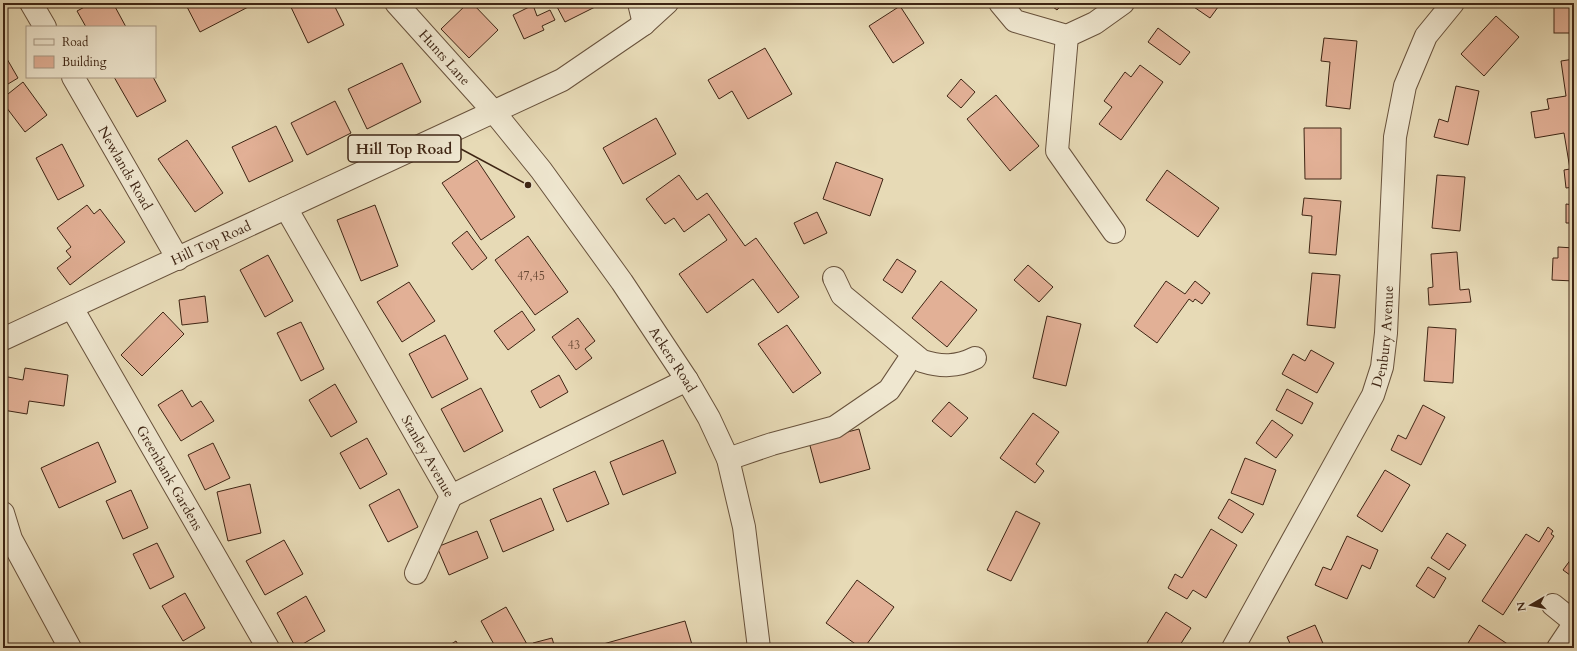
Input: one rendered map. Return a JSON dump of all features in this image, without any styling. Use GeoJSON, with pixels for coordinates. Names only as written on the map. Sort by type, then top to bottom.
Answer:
{"type":"FeatureCollection","features":[{"type":"Feature","properties":{"kind":"street"},"geometry":{"type":"LineString","coordinates":[[31,3],[44,26]]}},
{"type":"Feature","properties":{"kind":"street","name":"Hunts Lane"},"geometry":{"type":"LineString","coordinates":[[396,3],[494,112]]}},
{"type":"Feature","properties":{"kind":"street"},"geometry":{"type":"LineString","coordinates":[[639,3],[644,24]]}},
{"type":"Feature","properties":{"kind":"street","name":"Hill Top Road"},"geometry":{"type":"LineString","coordinates":[[3,339],[562,80],[644,24],[667,3]]}},
{"type":"Feature","properties":{"kind":"street"},"geometry":{"type":"LineString","coordinates":[[1000,3],[1015,21],[1067,36],[1095,23],[1123,3]]}},
{"type":"Feature","properties":{"kind":"street","name":"Denbury Avenue"},"geometry":{"type":"LineString","coordinates":[[1233,648],[1373,395],[1382,367],[1386,333],[1396,130],[1405,86],[1426,36],[1453,3]]}},
{"type":"Feature","properties":{"kind":"street"},"geometry":{"type":"LineString","coordinates":[[1067,36],[1057,151],[1114,232]]}},
{"type":"Feature","properties":{"kind":"street","name":"Newlands Road"},"geometry":{"type":"LineString","coordinates":[[74,78],[178,259]]}},
{"type":"Feature","properties":{"kind":"street","name":"Ackers Road"},"geometry":{"type":"LineString","coordinates":[[494,112],[541,170],[622,282],[687,380],[709,418],[728,459],[744,527],[759,648]]}},
{"type":"Feature","properties":{"kind":"street","name":"Stanley Avenue"},"geometry":{"type":"LineString","coordinates":[[286,208],[451,496],[687,380]]}},
{"type":"Feature","properties":{"kind":"street"},"geometry":{"type":"LineString","coordinates":[[834,278],[842,295],[922,361],[953,366],[964,364],[975,358]]}},
{"type":"Feature","properties":{"kind":"street","name":"Greenbank Gardens"},"geometry":{"type":"LineString","coordinates":[[72,308],[268,648]]}},
{"type":"Feature","properties":{"kind":"street"},"geometry":{"type":"LineString","coordinates":[[728,459],[772,444],[835,427],[889,390],[913,354]]}},
{"type":"Feature","properties":{"kind":"street"},"geometry":{"type":"LineString","coordinates":[[416,573],[451,496]]}},
{"type":"Feature","properties":{"kind":"street"},"geometry":{"type":"LineString","coordinates":[[3,513],[11,540],[70,648]]}},
{"type":"Feature","properties":{"kind":"street"},"geometry":{"type":"LineString","coordinates":[[1553,605],[1574,623],[1558,648]]}},
{"type":"Feature","properties":{"kind":"building"},"geometry":{"type":"Polygon","coordinates":[[[92,3],[113,3],[125,26],[85,26],[77,11],[92,3]]]}},
{"type":"Feature","properties":{"kind":"building"},"geometry":{"type":"Polygon","coordinates":[[[185,3],[251,3],[252,5],[200,32],[185,3]]]}},
{"type":"Feature","properties":{"kind":"building"},"geometry":{"type":"Polygon","coordinates":[[[289,3],[333,3],[344,25],[308,43],[289,3]]]}},
{"type":"Feature","properties":{"kind":"building"},"geometry":{"type":"Polygon","coordinates":[[[468,3],[472,3],[498,30],[469,58],[441,29],[468,3]]]}},
{"type":"Feature","properties":{"kind":"building"},"geometry":{"type":"Polygon","coordinates":[[[555,3],[603,3],[565,22],[555,3]]]}},
{"type":"Feature","properties":{"kind":"building"},"geometry":{"type":"Polygon","coordinates":[[[1048,3],[1063,3],[1057,10],[1048,3]]]}},
{"type":"Feature","properties":{"kind":"building"},"geometry":{"type":"Polygon","coordinates":[[[1188,3],[1221,3],[1210,18],[1188,3]]]}},
{"type":"Feature","properties":{"kind":"building"},"geometry":{"type":"Polygon","coordinates":[[[1554,3],[1574,3],[1574,33],[1554,33],[1554,3]]]}},
{"type":"Feature","properties":{"kind":"building"},"geometry":{"type":"Polygon","coordinates":[[[533,5],[537,16],[550,10],[555,20],[542,26],[544,30],[524,39],[513,15],[533,5]]]}},
{"type":"Feature","properties":{"kind":"building"},"geometry":{"type":"Polygon","coordinates":[[[900,6],[924,43],[893,63],[869,26],[900,6]]]}},
{"type":"Feature","properties":{"kind":"building"},"geometry":{"type":"Polygon","coordinates":[[[1496,16],[1519,37],[1484,76],[1461,54],[1496,16]]]}},
{"type":"Feature","properties":{"kind":"building"},"geometry":{"type":"Polygon","coordinates":[[[1158,28],[1190,52],[1180,65],[1148,42],[1158,28]]]}},
{"type":"Feature","properties":{"kind":"building"},"geometry":{"type":"Polygon","coordinates":[[[1324,38],[1357,41],[1350,109],[1326,106],[1330,62],[1321,61],[1324,38]]]}},
{"type":"Feature","properties":{"kind":"building"},"geometry":{"type":"Polygon","coordinates":[[[765,48],[792,94],[748,119],[732,91],[719,99],[708,80],[765,48]]]}},
{"type":"Feature","properties":{"kind":"building"},"geometry":{"type":"Polygon","coordinates":[[[3,52],[18,78],[3,87],[3,52]]]}},
{"type":"Feature","properties":{"kind":"building"},"geometry":{"type":"Polygon","coordinates":[[[1574,59],[1574,187],[1566,188],[1564,170],[1570,169],[1564,133],[1535,138],[1531,112],[1549,109],[1547,99],[1566,96],[1561,61],[1574,59]]]}},
{"type":"Feature","properties":{"kind":"building"},"geometry":{"type":"Polygon","coordinates":[[[402,63],[421,102],[367,129],[348,89],[402,63]]]}},
{"type":"Feature","properties":{"kind":"building"},"geometry":{"type":"Polygon","coordinates":[[[1140,65],[1163,82],[1121,140],[1099,124],[1112,107],[1104,101],[1125,72],[1131,77],[1140,65]]]}},
{"type":"Feature","properties":{"kind":"building"},"geometry":{"type":"Polygon","coordinates":[[[115,78],[154,78],[166,101],[137,117],[115,78]]]}},
{"type":"Feature","properties":{"kind":"building"},"geometry":{"type":"Polygon","coordinates":[[[961,79],[975,92],[961,108],[947,96],[961,79]]]}},
{"type":"Feature","properties":{"kind":"building"},"geometry":{"type":"Polygon","coordinates":[[[23,82],[47,115],[25,132],[3,103],[3,98],[23,82]]]}},
{"type":"Feature","properties":{"kind":"building"},"geometry":{"type":"Polygon","coordinates":[[[1456,86],[1479,91],[1468,145],[1434,137],[1439,119],[1448,122],[1456,86]]]}},
{"type":"Feature","properties":{"kind":"building"},"geometry":{"type":"Polygon","coordinates":[[[996,95],[1039,146],[1010,171],[967,119],[996,95]]]}},
{"type":"Feature","properties":{"kind":"building"},"geometry":{"type":"Polygon","coordinates":[[[335,101],[351,133],[307,155],[291,123],[335,101]]]}},
{"type":"Feature","properties":{"kind":"building"},"geometry":{"type":"Polygon","coordinates":[[[656,118],[676,154],[623,184],[603,148],[656,118]]]}},
{"type":"Feature","properties":{"kind":"building"},"geometry":{"type":"Polygon","coordinates":[[[276,126],[293,161],[249,182],[232,147],[276,126]]]}},
{"type":"Feature","properties":{"kind":"building"},"geometry":{"type":"Polygon","coordinates":[[[1304,128],[1341,128],[1341,179],[1305,179],[1304,128]]]}},
{"type":"Feature","properties":{"kind":"building"},"geometry":{"type":"Polygon","coordinates":[[[187,140],[223,193],[195,212],[158,159],[187,140]]]}},
{"type":"Feature","properties":{"kind":"building"},"geometry":{"type":"Polygon","coordinates":[[[62,144],[84,186],[58,200],[36,158],[62,144]]]}},
{"type":"Feature","properties":{"kind":"building"},"geometry":{"type":"Polygon","coordinates":[[[477,160],[515,217],[481,240],[442,183],[477,160]]]}},
{"type":"Feature","properties":{"kind":"building"},"geometry":{"type":"Polygon","coordinates":[[[836,162],[883,179],[870,216],[823,199],[836,162]]]}},
{"type":"Feature","properties":{"kind":"building"},"geometry":{"type":"Polygon","coordinates":[[[1167,170],[1219,208],[1198,237],[1146,200],[1167,170]]]}},
{"type":"Feature","properties":{"kind":"building"},"geometry":{"type":"Polygon","coordinates":[[[679,175],[697,200],[707,193],[745,246],[756,238],[799,297],[778,313],[753,279],[707,313],[679,274],[727,240],[709,214],[684,232],[674,218],[665,224],[646,199],[679,175]]]}},
{"type":"Feature","properties":{"kind":"building"},"geometry":{"type":"Polygon","coordinates":[[[1437,175],[1465,177],[1460,231],[1432,228],[1437,175]]]}},
{"type":"Feature","properties":{"kind":"building"},"geometry":{"type":"Polygon","coordinates":[[[1304,198],[1341,201],[1336,255],[1309,253],[1312,216],[1302,215],[1304,198]]]}},
{"type":"Feature","properties":{"kind":"building"},"geometry":{"type":"Polygon","coordinates":[[[1566,204],[1574,205],[1574,223],[1566,223],[1566,204]]]}},
{"type":"Feature","properties":{"kind":"building"},"geometry":{"type":"Polygon","coordinates":[[[87,205],[94,214],[100,209],[125,242],[70,285],[57,268],[71,257],[66,251],[71,247],[57,228],[87,205]]]}},
{"type":"Feature","properties":{"kind":"building"},"geometry":{"type":"Polygon","coordinates":[[[375,205],[398,266],[361,281],[337,220],[375,205]]]}},
{"type":"Feature","properties":{"kind":"building"},"geometry":{"type":"Polygon","coordinates":[[[817,212],[827,233],[804,244],[794,223],[817,212]]]}},
{"type":"Feature","properties":{"kind":"building"},"geometry":{"type":"Polygon","coordinates":[[[467,231],[487,258],[472,270],[452,243],[467,231]]]}},
{"type":"Feature","properties":{"kind":"building"},"geometry":{"type":"Polygon","coordinates":[[[528,236],[568,292],[535,315],[495,260],[528,236]]]}},
{"type":"Feature","properties":{"kind":"building"},"geometry":{"type":"Polygon","coordinates":[[[1558,247],[1574,248],[1574,281],[1552,280],[1553,258],[1558,258],[1558,247]]]}},
{"type":"Feature","properties":{"kind":"building"},"geometry":{"type":"Polygon","coordinates":[[[1457,252],[1460,290],[1469,289],[1471,302],[1429,305],[1428,288],[1433,287],[1431,254],[1457,252]]]}},
{"type":"Feature","properties":{"kind":"building"},"geometry":{"type":"Polygon","coordinates":[[[268,255],[293,301],[265,317],[240,270],[268,255]]]}},
{"type":"Feature","properties":{"kind":"building"},"geometry":{"type":"Polygon","coordinates":[[[897,259],[916,271],[902,293],[883,280],[897,259]]]}},
{"type":"Feature","properties":{"kind":"building"},"geometry":{"type":"Polygon","coordinates":[[[1028,265],[1053,287],[1039,302],[1014,280],[1028,265]]]}},
{"type":"Feature","properties":{"kind":"building"},"geometry":{"type":"Polygon","coordinates":[[[1312,273],[1340,275],[1335,328],[1307,325],[1312,273]]]}},
{"type":"Feature","properties":{"kind":"building"},"geometry":{"type":"Polygon","coordinates":[[[941,281],[977,310],[947,347],[912,318],[941,281]]]}},
{"type":"Feature","properties":{"kind":"building"},"geometry":{"type":"Polygon","coordinates":[[[1166,281],[1185,294],[1195,281],[1210,293],[1202,304],[1195,299],[1193,302],[1189,299],[1157,343],[1134,326],[1166,281]]]}},
{"type":"Feature","properties":{"kind":"building"},"geometry":{"type":"Polygon","coordinates":[[[409,282],[435,321],[402,342],[377,302],[409,282]]]}},
{"type":"Feature","properties":{"kind":"building"},"geometry":{"type":"Polygon","coordinates":[[[205,296],[208,322],[182,325],[179,300],[205,296]]]}},
{"type":"Feature","properties":{"kind":"building"},"geometry":{"type":"Polygon","coordinates":[[[522,311],[535,330],[508,350],[494,331],[522,311]]]}},
{"type":"Feature","properties":{"kind":"building"},"geometry":{"type":"Polygon","coordinates":[[[163,312],[184,334],[142,376],[121,355],[163,312]]]}},
{"type":"Feature","properties":{"kind":"building"},"geometry":{"type":"Polygon","coordinates":[[[1047,316],[1081,324],[1066,386],[1033,378],[1047,316]]]}},
{"type":"Feature","properties":{"kind":"building"},"geometry":{"type":"Polygon","coordinates":[[[578,318],[595,341],[585,349],[592,358],[576,370],[552,337],[578,318]]]}},
{"type":"Feature","properties":{"kind":"building"},"geometry":{"type":"Polygon","coordinates":[[[301,322],[324,369],[301,381],[277,333],[301,322]]]}},
{"type":"Feature","properties":{"kind":"building"},"geometry":{"type":"Polygon","coordinates":[[[787,325],[821,373],[793,393],[758,344],[787,325]]]}},
{"type":"Feature","properties":{"kind":"building"},"geometry":{"type":"Polygon","coordinates":[[[1428,327],[1456,329],[1453,383],[1424,381],[1428,327]]]}},
{"type":"Feature","properties":{"kind":"building"},"geometry":{"type":"Polygon","coordinates":[[[445,335],[468,379],[432,398],[409,354],[445,335]]]}},
{"type":"Feature","properties":{"kind":"building"},"geometry":{"type":"Polygon","coordinates":[[[1311,350],[1334,363],[1317,393],[1282,374],[1293,354],[1305,361],[1311,350]]]}},
{"type":"Feature","properties":{"kind":"building"},"geometry":{"type":"Polygon","coordinates":[[[25,368],[68,375],[64,406],[29,401],[27,414],[3,410],[3,376],[23,380],[25,368]]]}},
{"type":"Feature","properties":{"kind":"building"},"geometry":{"type":"Polygon","coordinates":[[[559,375],[568,392],[540,408],[531,391],[559,375]]]}},
{"type":"Feature","properties":{"kind":"building"},"geometry":{"type":"Polygon","coordinates":[[[335,384],[357,422],[331,437],[309,400],[335,384]]]}},
{"type":"Feature","properties":{"kind":"building"},"geometry":{"type":"Polygon","coordinates":[[[481,388],[503,431],[464,452],[441,409],[481,388]]]}},
{"type":"Feature","properties":{"kind":"building"},"geometry":{"type":"Polygon","coordinates":[[[1287,389],[1313,403],[1302,424],[1276,410],[1287,389]]]}},
{"type":"Feature","properties":{"kind":"building"},"geometry":{"type":"Polygon","coordinates":[[[182,390],[192,407],[201,401],[214,421],[181,441],[158,405],[182,390]]]}},
{"type":"Feature","properties":{"kind":"building"},"geometry":{"type":"Polygon","coordinates":[[[949,402],[968,418],[951,437],[932,421],[949,402]]]}},
{"type":"Feature","properties":{"kind":"building"},"geometry":{"type":"Polygon","coordinates":[[[1423,405],[1445,417],[1421,465],[1391,450],[1398,435],[1406,439],[1423,405]]]}},
{"type":"Feature","properties":{"kind":"building"},"geometry":{"type":"Polygon","coordinates":[[[1033,413],[1059,432],[1036,464],[1044,471],[1035,483],[1000,458],[1033,413]]]}},
{"type":"Feature","properties":{"kind":"building"},"geometry":{"type":"Polygon","coordinates":[[[1272,420],[1293,435],[1276,458],[1256,443],[1272,420]]]}},
{"type":"Feature","properties":{"kind":"building"},"geometry":{"type":"Polygon","coordinates":[[[859,429],[870,469],[820,483],[809,442],[859,429]]]}},
{"type":"Feature","properties":{"kind":"building"},"geometry":{"type":"Polygon","coordinates":[[[367,438],[387,474],[360,489],[340,453],[367,438]]]}},
{"type":"Feature","properties":{"kind":"building"},"geometry":{"type":"Polygon","coordinates":[[[663,440],[676,473],[623,495],[610,462],[663,440]]]}},
{"type":"Feature","properties":{"kind":"building"},"geometry":{"type":"Polygon","coordinates":[[[98,442],[116,482],[59,508],[41,468],[98,442]]]}},
{"type":"Feature","properties":{"kind":"building"},"geometry":{"type":"Polygon","coordinates":[[[213,443],[230,478],[205,490],[188,455],[213,443]]]}},
{"type":"Feature","properties":{"kind":"building"},"geometry":{"type":"Polygon","coordinates":[[[1245,458],[1276,470],[1263,505],[1231,493],[1245,458]]]}},
{"type":"Feature","properties":{"kind":"building"},"geometry":{"type":"Polygon","coordinates":[[[1385,470],[1410,485],[1382,532],[1357,516],[1385,470]]]}},
{"type":"Feature","properties":{"kind":"building"},"geometry":{"type":"Polygon","coordinates":[[[595,471],[609,504],[567,522],[553,489],[595,471]]]}},
{"type":"Feature","properties":{"kind":"building"},"geometry":{"type":"Polygon","coordinates":[[[250,484],[261,533],[228,541],[217,492],[250,484]]]}},
{"type":"Feature","properties":{"kind":"building"},"geometry":{"type":"Polygon","coordinates":[[[399,489],[418,527],[388,542],[369,505],[399,489]]]}},
{"type":"Feature","properties":{"kind":"building"},"geometry":{"type":"Polygon","coordinates":[[[131,490],[148,528],[123,539],[106,501],[131,490]]]}},
{"type":"Feature","properties":{"kind":"building"},"geometry":{"type":"Polygon","coordinates":[[[541,498],[554,530],[503,552],[490,520],[541,498]]]}},
{"type":"Feature","properties":{"kind":"building"},"geometry":{"type":"Polygon","coordinates":[[[1229,499],[1254,514],[1242,533],[1218,518],[1229,499]]]}},
{"type":"Feature","properties":{"kind":"building"},"geometry":{"type":"Polygon","coordinates":[[[1016,511],[1040,523],[1011,581],[987,570],[1016,511]]]}},
{"type":"Feature","properties":{"kind":"building"},"geometry":{"type":"Polygon","coordinates":[[[1548,527],[1553,531],[1551,534],[1554,536],[1503,615],[1482,601],[1526,534],[1539,542],[1548,527]]]}},
{"type":"Feature","properties":{"kind":"building"},"geometry":{"type":"Polygon","coordinates":[[[1211,529],[1237,545],[1206,598],[1193,590],[1187,599],[1168,588],[1175,574],[1182,578],[1211,529]]]}},
{"type":"Feature","properties":{"kind":"building"},"geometry":{"type":"Polygon","coordinates":[[[477,531],[488,558],[449,575],[437,547],[477,531]]]}},
{"type":"Feature","properties":{"kind":"building"},"geometry":{"type":"Polygon","coordinates":[[[1447,533],[1466,545],[1449,570],[1431,558],[1447,533]]]}},
{"type":"Feature","properties":{"kind":"building"},"geometry":{"type":"Polygon","coordinates":[[[1347,536],[1378,550],[1370,569],[1362,565],[1347,599],[1315,585],[1323,567],[1331,570],[1347,536]]]}},
{"type":"Feature","properties":{"kind":"building"},"geometry":{"type":"Polygon","coordinates":[[[284,540],[303,574],[265,595],[246,561],[284,540]]]}},
{"type":"Feature","properties":{"kind":"building"},"geometry":{"type":"Polygon","coordinates":[[[157,543],[174,577],[150,589],[133,554],[157,543]]]}},
{"type":"Feature","properties":{"kind":"building"},"geometry":{"type":"Polygon","coordinates":[[[1574,555],[1574,578],[1563,570],[1574,555]]]}},
{"type":"Feature","properties":{"kind":"building"},"geometry":{"type":"Polygon","coordinates":[[[1428,567],[1446,578],[1434,598],[1416,586],[1428,567]]]}},
{"type":"Feature","properties":{"kind":"building"},"geometry":{"type":"Polygon","coordinates":[[[857,580],[894,607],[864,648],[861,648],[826,623],[857,580]]]}},
{"type":"Feature","properties":{"kind":"building"},"geometry":{"type":"Polygon","coordinates":[[[185,593],[205,628],[183,641],[162,606],[185,593]]]}},
{"type":"Feature","properties":{"kind":"building"},"geometry":{"type":"Polygon","coordinates":[[[306,596],[325,631],[296,648],[277,613],[306,596]]]}},
{"type":"Feature","properties":{"kind":"building"},"geometry":{"type":"Polygon","coordinates":[[[506,607],[528,646],[523,648],[496,648],[481,621],[506,607]]]}},
{"type":"Feature","properties":{"kind":"building"},"geometry":{"type":"Polygon","coordinates":[[[1166,612],[1191,628],[1178,648],[1144,648],[1166,612]]]}},
{"type":"Feature","properties":{"kind":"building"},"geometry":{"type":"Polygon","coordinates":[[[685,621],[693,648],[589,648],[685,621]]]}},
{"type":"Feature","properties":{"kind":"building"},"geometry":{"type":"Polygon","coordinates":[[[1315,625],[1325,648],[1292,648],[1287,637],[1315,625]]]}},
{"type":"Feature","properties":{"kind":"building"},"geometry":{"type":"Polygon","coordinates":[[[1479,625],[1509,645],[1507,648],[1465,648],[1479,625]]]}},
{"type":"Feature","properties":{"kind":"building"},"geometry":{"type":"Polygon","coordinates":[[[552,638],[555,648],[535,648],[533,643],[552,638]]]}},
{"type":"Feature","properties":{"kind":"building"},"geometry":{"type":"Polygon","coordinates":[[[456,641],[460,648],[445,648],[456,641]]]}},
{"type":"Feature","properties":{"kind":"place","name":"Hill Top Road"},"geometry":{"type":"Point","coordinates":[528,185]}}]}
